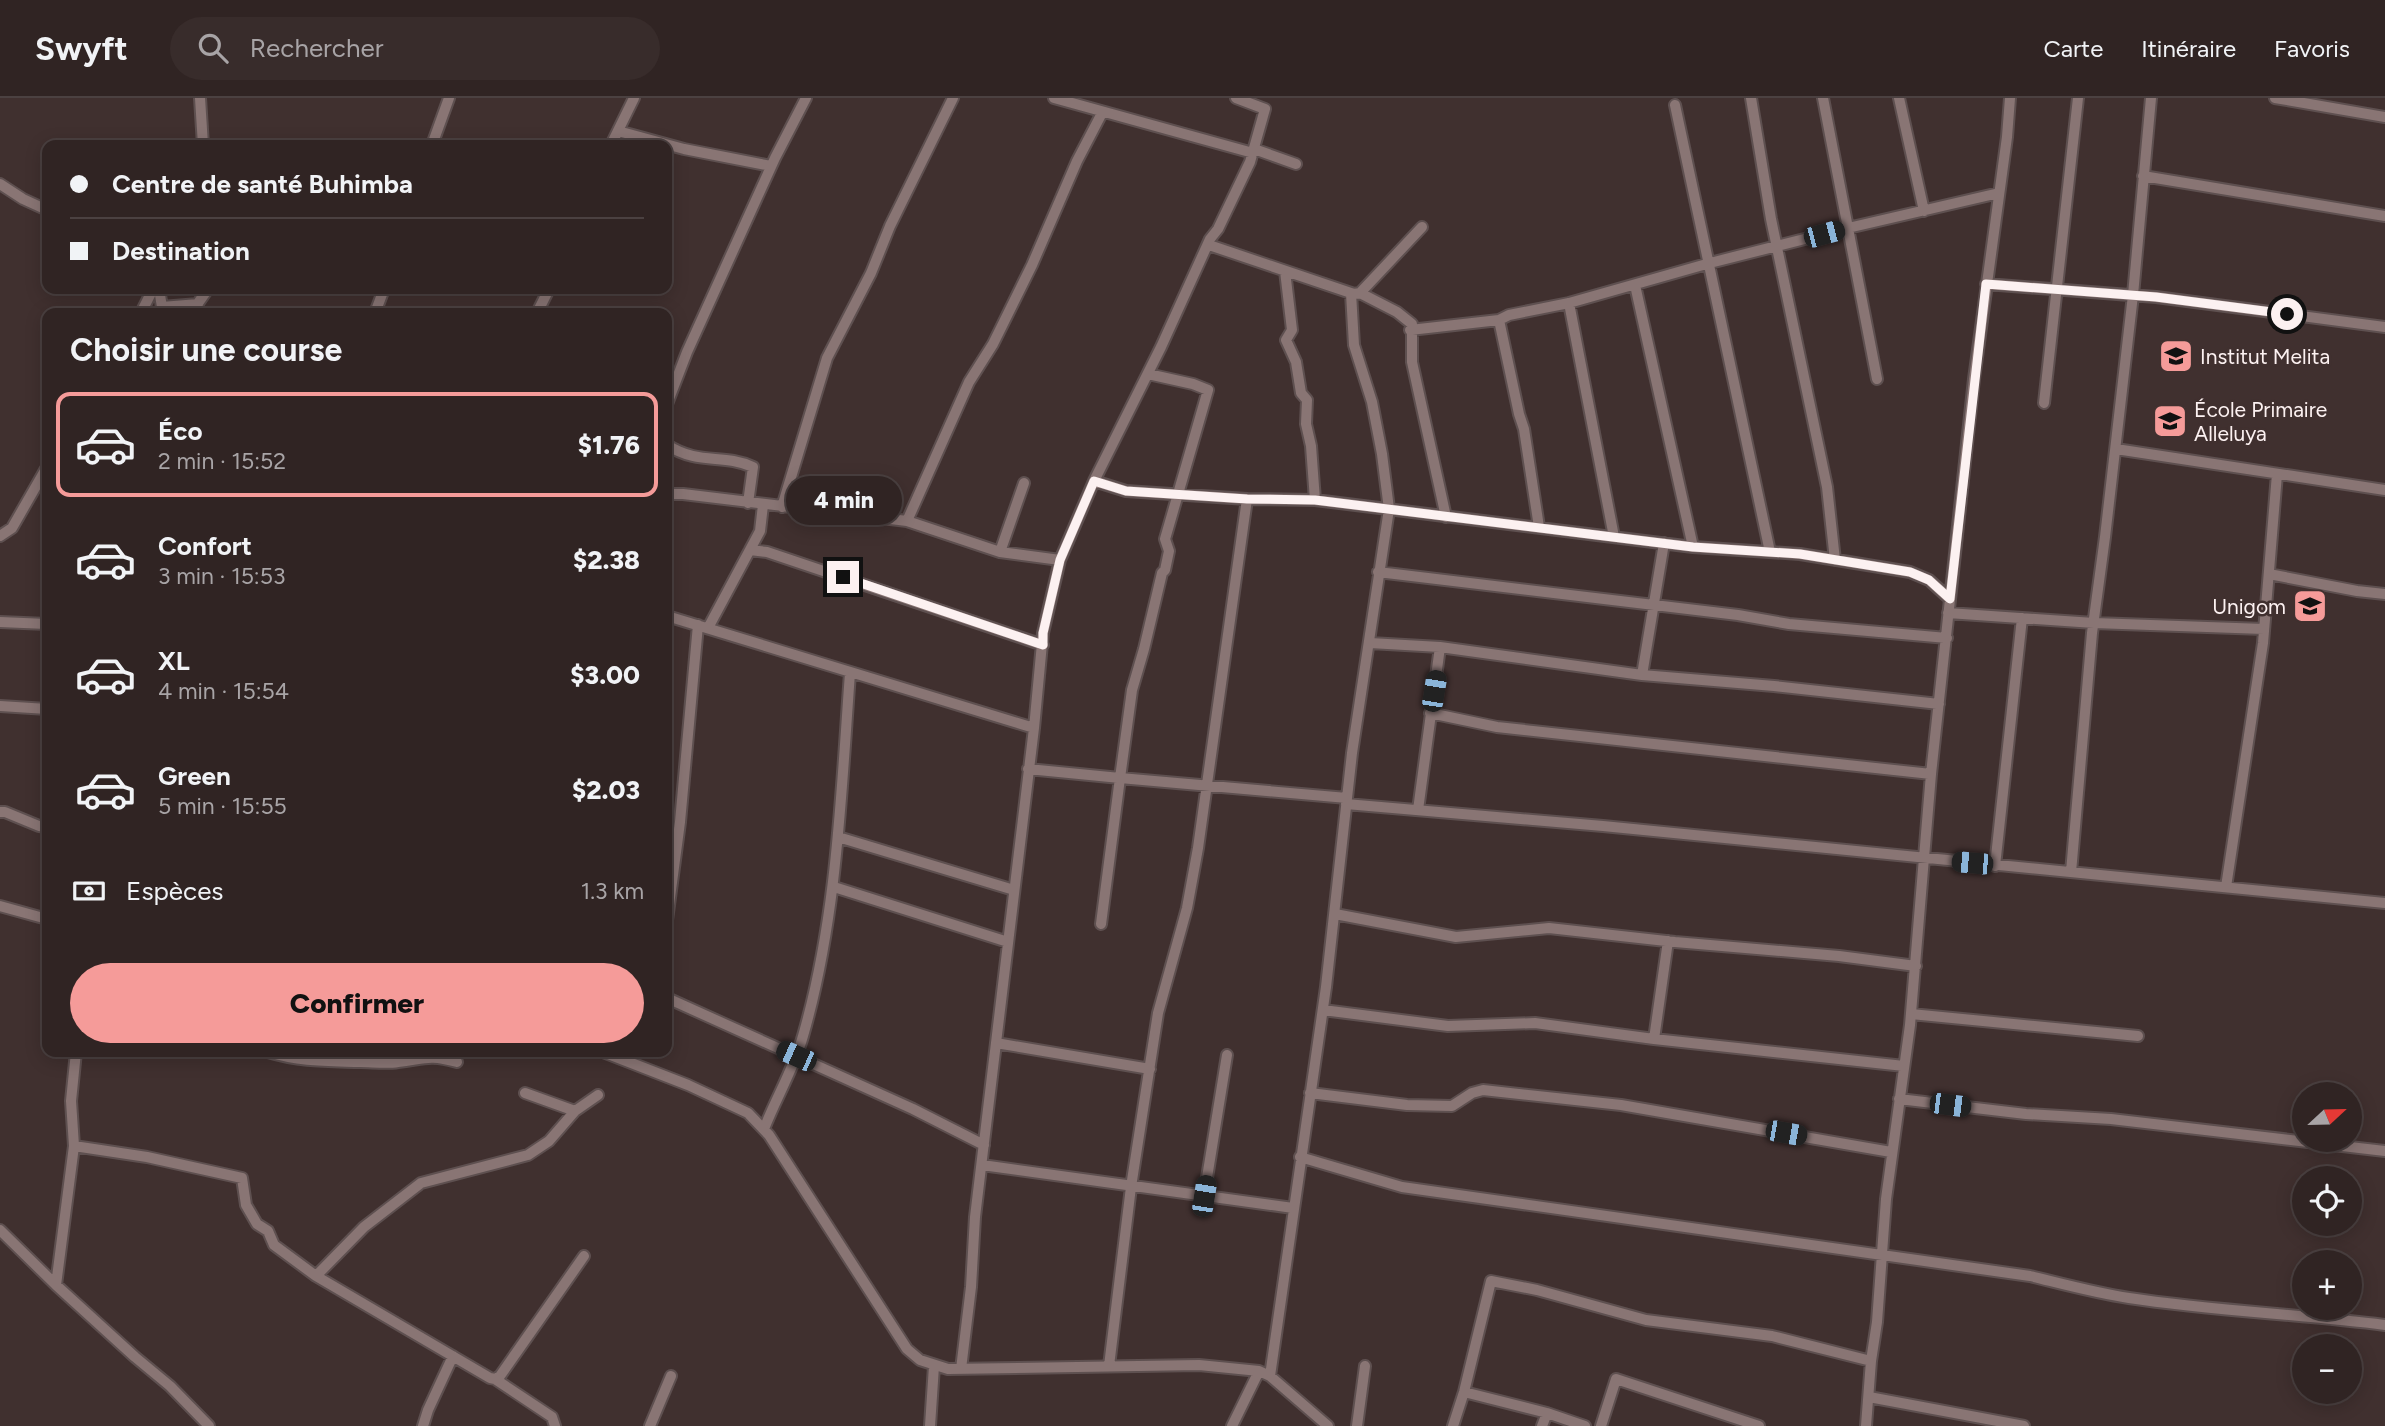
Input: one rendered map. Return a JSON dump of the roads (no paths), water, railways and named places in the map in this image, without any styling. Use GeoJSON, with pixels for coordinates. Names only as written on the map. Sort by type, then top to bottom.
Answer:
{"type":"FeatureCollection","features":[{"type":"Feature","properties":{"kind":"street"},"geometry":{"type":"LineString","coordinates":[[200,98],[203,140]]}},
{"type":"Feature","properties":{"kind":"street"},"geometry":{"type":"LineString","coordinates":[[434,140],[449,98]]}},
{"type":"Feature","properties":{"kind":"street"},"geometry":{"type":"LineString","coordinates":[[614,140],[634,98]]}},
{"type":"Feature","properties":{"kind":"street"},"geometry":{"type":"LineString","coordinates":[[672,391],[771,166],[806,98]]}},
{"type":"Feature","properties":{"kind":"street"},"geometry":{"type":"LineString","coordinates":[[782,507],[827,358],[871,273],[890,226],[953,98]]}},
{"type":"Feature","properties":{"kind":"street"},"geometry":{"type":"LineString","coordinates":[[1054,98],[1296,164]]}},
{"type":"Feature","properties":{"kind":"street"},"geometry":{"type":"LineString","coordinates":[[961,1369],[1043,633],[1060,560],[1094,481],[1254,151],[1265,108],[1236,98]]}},
{"type":"Feature","properties":{"kind":"street"},"geometry":{"type":"LineString","coordinates":[[1751,98],[1777,247],[1827,488],[1835,560]]}},
{"type":"Feature","properties":{"kind":"street"},"geometry":{"type":"LineString","coordinates":[[1823,98],[1877,379]]}},
{"type":"Feature","properties":{"kind":"street"},"geometry":{"type":"LineString","coordinates":[[1899,98],[1924,211]]}},
{"type":"Feature","properties":{"kind":"street"},"geometry":{"type":"LineString","coordinates":[[1866,1426],[1891,1152],[1916,966],[1931,774],[1948,612],[2010,98]]}},
{"type":"Feature","properties":{"kind":"street"},"geometry":{"type":"LineString","coordinates":[[2044,403],[2078,98]]}},
{"type":"Feature","properties":{"kind":"street"},"geometry":{"type":"LineString","coordinates":[[2071,872],[2094,623],[2133,295],[2151,98]]}},
{"type":"Feature","properties":{"kind":"street"},"geometry":{"type":"LineString","coordinates":[[2275,98],[2385,117]]}},
{"type":"Feature","properties":{"kind":"street"},"geometry":{"type":"LineString","coordinates":[[1675,105],[1770,552]]}},
{"type":"Feature","properties":{"kind":"street"},"geometry":{"type":"LineString","coordinates":[[906,521],[969,382],[993,344],[1027,276],[1077,161],[1102,113]]}},
{"type":"Feature","properties":{"kind":"street"},"geometry":{"type":"LineString","coordinates":[[618,131],[651,140]]}},
{"type":"Feature","properties":{"kind":"street"},"geometry":{"type":"LineString","coordinates":[[672,146],[771,166]]}},
{"type":"Feature","properties":{"kind":"street"},"geometry":{"type":"LineString","coordinates":[[2143,176],[2385,216]]}},
{"type":"Feature","properties":{"kind":"street"},"geometry":{"type":"LineString","coordinates":[[0,184],[42,208]]}},
{"type":"Feature","properties":{"kind":"street"},"geometry":{"type":"LineString","coordinates":[[1410,330],[1499,320],[1710,263],[1999,193]]}},
{"type":"Feature","properties":{"kind":"street"},"geometry":{"type":"LineString","coordinates":[[1232,1426],[1265,1373],[1322,1010],[1352,753],[1389,509],[1372,401],[1354,345],[1356,293],[1422,227]]}},
{"type":"Feature","properties":{"kind":"street"},"geometry":{"type":"LineString","coordinates":[[1209,245],[1356,293],[1397,312],[1412,324],[1412,362],[1446,517]]}},
{"type":"Feature","properties":{"kind":"street"},"geometry":{"type":"LineString","coordinates":[[1284,271],[1292,330],[1286,340],[1296,362],[1301,393],[1307,400],[1306,424],[1311,446],[1315,500]]}},
{"type":"Feature","properties":{"kind":"street"},"geometry":{"type":"LineString","coordinates":[[1986,284],[2133,295],[2385,327]]}},
{"type":"Feature","properties":{"kind":"street"},"geometry":{"type":"LineString","coordinates":[[1635,285],[1693,547]]}},
{"type":"Feature","properties":{"kind":"street"},"geometry":{"type":"LineString","coordinates":[[158,294],[162,307],[198,304]]}},
{"type":"Feature","properties":{"kind":"street"},"geometry":{"type":"LineString","coordinates":[[195,308],[205,294]]}},
{"type":"Feature","properties":{"kind":"street"},"geometry":{"type":"LineString","coordinates":[[1569,303],[1614,537]]}},
{"type":"Feature","properties":{"kind":"street"},"geometry":{"type":"LineString","coordinates":[[1499,320],[1524,429],[1539,527]]}},
{"type":"Feature","properties":{"kind":"street"},"geometry":{"type":"LineString","coordinates":[[1101,924],[1132,690],[1165,570],[1169,551],[1166,539],[1177,493],[1208,390],[1148,374]]}},
{"type":"Feature","properties":{"kind":"street"},"geometry":{"type":"LineString","coordinates":[[672,448],[691,457],[740,461],[753,467],[748,503]]}},
{"type":"Feature","properties":{"kind":"street"},"geometry":{"type":"LineString","coordinates":[[2116,449],[2385,490]]}},
{"type":"Feature","properties":{"kind":"street"},"geometry":{"type":"LineString","coordinates":[[2227,887],[2264,629],[2277,474]]}},
{"type":"Feature","properties":{"kind":"street"},"geometry":{"type":"LineString","coordinates":[[0,537],[12,528],[42,476]]}},
{"type":"Feature","properties":{"kind":"street"},"geometry":{"type":"LineString","coordinates":[[1094,481],[1126,491],[1247,499],[1315,500],[1693,547],[1835,560],[1910,572],[1929,580],[1950,599]]}},
{"type":"Feature","properties":{"kind":"street"},"geometry":{"type":"LineString","coordinates":[[1000,552],[1024,483]]}},
{"type":"Feature","properties":{"kind":"street"},"geometry":{"type":"LineString","coordinates":[[672,495],[906,521],[1000,552],[1060,560]]}},
{"type":"Feature","properties":{"kind":"street"},"geometry":{"type":"LineString","coordinates":[[1110,1366],[1131,1187],[1158,1013],[1187,908],[1247,499]]}},
{"type":"Feature","properties":{"kind":"street"},"geometry":{"type":"LineString","coordinates":[[672,882],[703,627],[760,531],[763,505]]}},
{"type":"Feature","properties":{"kind":"street"},"geometry":{"type":"LineString","coordinates":[[1642,675],[1664,543]]}},
{"type":"Feature","properties":{"kind":"street"},"geometry":{"type":"LineString","coordinates":[[750,550],[767,552],[1043,645]]}},
{"type":"Feature","properties":{"kind":"street"},"geometry":{"type":"LineString","coordinates":[[1378,572],[1738,615],[1790,624],[1947,638]]}},
{"type":"Feature","properties":{"kind":"street"},"geometry":{"type":"LineString","coordinates":[[2269,573],[2385,594]]}},
{"type":"Feature","properties":{"kind":"street"},"geometry":{"type":"LineString","coordinates":[[1948,612],[2094,623],[2264,629]]}},
{"type":"Feature","properties":{"kind":"street"},"geometry":{"type":"LineString","coordinates":[[672,618],[1034,728]]}},
{"type":"Feature","properties":{"kind":"street"},"geometry":{"type":"LineString","coordinates":[[1996,866],[2022,618]]}},
{"type":"Feature","properties":{"kind":"street"},"geometry":{"type":"LineString","coordinates":[[0,622],[42,624]]}},
{"type":"Feature","properties":{"kind":"street"},"geometry":{"type":"LineString","coordinates":[[1370,643],[1440,647],[1642,675],[1774,685],[1939,704]]}},
{"type":"Feature","properties":{"kind":"street"},"geometry":{"type":"LineString","coordinates":[[1418,810],[1440,647]]}},
{"type":"Feature","properties":{"kind":"street"},"geometry":{"type":"LineString","coordinates":[[764,1129],[796,1056],[814,991],[834,887],[850,673]]}},
{"type":"Feature","properties":{"kind":"street"},"geometry":{"type":"LineString","coordinates":[[0,706],[42,709]]}},
{"type":"Feature","properties":{"kind":"street"},"geometry":{"type":"LineString","coordinates":[[1430,713],[1497,727],[1931,774]]}},
{"type":"Feature","properties":{"kind":"street"},"geometry":{"type":"LineString","coordinates":[[1028,769],[1418,810],[2385,903]]}},
{"type":"Feature","properties":{"kind":"street"},"geometry":{"type":"LineString","coordinates":[[0,812],[42,826]]}},
{"type":"Feature","properties":{"kind":"street"},"geometry":{"type":"LineString","coordinates":[[672,820],[680,822]]}},
{"type":"Feature","properties":{"kind":"street"},"geometry":{"type":"LineString","coordinates":[[838,838],[1014,890]]}},
{"type":"Feature","properties":{"kind":"street"},"geometry":{"type":"LineString","coordinates":[[834,887],[1008,942]]}},
{"type":"Feature","properties":{"kind":"street"},"geometry":{"type":"LineString","coordinates":[[0,906],[42,918]]}},
{"type":"Feature","properties":{"kind":"street"},"geometry":{"type":"LineString","coordinates":[[1335,914],[1456,937],[1549,928],[1916,966]]}},
{"type":"Feature","properties":{"kind":"street"},"geometry":{"type":"LineString","coordinates":[[1654,1039],[1668,942]]}},
{"type":"Feature","properties":{"kind":"street"},"geometry":{"type":"LineString","coordinates":[[672,1000],[984,1145]]}},
{"type":"Feature","properties":{"kind":"street"},"geometry":{"type":"LineString","coordinates":[[1322,1010],[1448,1026],[1535,1023],[1654,1039],[1904,1066]]}},
{"type":"Feature","properties":{"kind":"street"},"geometry":{"type":"LineString","coordinates":[[1911,1014],[2138,1036]]}},
{"type":"Feature","properties":{"kind":"street"},"geometry":{"type":"LineString","coordinates":[[996,1043],[1150,1069]]}},
{"type":"Feature","properties":{"kind":"street"},"geometry":{"type":"LineString","coordinates":[[1204,1196],[1227,1055]]}},
{"type":"Feature","properties":{"kind":"street"},"geometry":{"type":"LineString","coordinates":[[56,1285],[74,1146],[71,1101],[75,1057]]}},
{"type":"Feature","properties":{"kind":"street"},"geometry":{"type":"LineString","coordinates":[[286,1057],[316,1062],[399,1062],[420,1057]]}},
{"type":"Feature","properties":{"kind":"street"},"geometry":{"type":"LineString","coordinates":[[437,1057],[457,1062]]}},
{"type":"Feature","properties":{"kind":"street"},"geometry":{"type":"LineString","coordinates":[[616,1057],[688,1085],[748,1113],[764,1129],[785,1158],[907,1349],[919,1360],[934,1366],[961,1369],[1199,1365],[1265,1373],[1328,1426]]}},
{"type":"Feature","properties":{"kind":"street"},"geometry":{"type":"LineString","coordinates":[[1310,1093],[1407,1105],[1452,1106],[1477,1091],[1496,1091],[1621,1105],[1891,1152]]}},
{"type":"Feature","properties":{"kind":"street"},"geometry":{"type":"LineString","coordinates":[[526,1093],[575,1111]]}},
{"type":"Feature","properties":{"kind":"street"},"geometry":{"type":"LineString","coordinates":[[316,1276],[364,1227],[421,1183],[528,1155],[549,1141],[575,1111],[598,1095]]}},
{"type":"Feature","properties":{"kind":"street"},"geometry":{"type":"LineString","coordinates":[[1899,1099],[2025,1114],[2111,1119],[2385,1151]]}},
{"type":"Feature","properties":{"kind":"street"},"geometry":{"type":"LineString","coordinates":[[74,1146],[148,1157],[242,1178],[246,1205],[257,1224],[268,1231],[274,1245],[316,1276],[495,1379],[552,1417],[555,1426]]}},
{"type":"Feature","properties":{"kind":"street"},"geometry":{"type":"LineString","coordinates":[[1300,1157],[1402,1187],[2030,1276],[2129,1298],[2230,1311],[2322,1317],[2385,1325]]}},
{"type":"Feature","properties":{"kind":"street"},"geometry":{"type":"LineString","coordinates":[[982,1165],[1293,1208]]}},
{"type":"Feature","properties":{"kind":"street"},"geometry":{"type":"LineString","coordinates":[[0,1230],[56,1285],[170,1386],[209,1426]]}},
{"type":"Feature","properties":{"kind":"street"},"geometry":{"type":"LineString","coordinates":[[0,1245],[15,1243]]}},
{"type":"Feature","properties":{"kind":"street"},"geometry":{"type":"LineString","coordinates":[[495,1379],[500,1376],[584,1256]]}},
{"type":"Feature","properties":{"kind":"street"},"geometry":{"type":"LineString","coordinates":[[1453,1426],[1491,1282],[1537,1290],[1646,1320],[1772,1336],[1871,1361]]}},
{"type":"Feature","properties":{"kind":"street"},"geometry":{"type":"LineString","coordinates":[[423,1426],[453,1356]]}},
{"type":"Feature","properties":{"kind":"street"},"geometry":{"type":"LineString","coordinates":[[930,1426],[934,1366]]}},
{"type":"Feature","properties":{"kind":"street"},"geometry":{"type":"LineString","coordinates":[[1357,1426],[1365,1366]]}},
{"type":"Feature","properties":{"kind":"street"},"geometry":{"type":"LineString","coordinates":[[650,1426],[671,1376]]}},
{"type":"Feature","properties":{"kind":"street"},"geometry":{"type":"LineString","coordinates":[[1601,1426],[1616,1379],[1759,1426]]}},
{"type":"Feature","properties":{"kind":"street"},"geometry":{"type":"LineString","coordinates":[[1464,1392],[1547,1413],[1585,1426]]}},
{"type":"Feature","properties":{"kind":"street"},"geometry":{"type":"LineString","coordinates":[[1869,1397],[2024,1426]]}},
{"type":"Feature","properties":{"kind":"street"},"geometry":{"type":"LineString","coordinates":[[1542,1426],[1547,1413]]}},
{"type":"Feature","properties":{"kind":"place","name":"Institut Melita"},"geometry":{"type":"Point","coordinates":[2176,356]}},
{"type":"Feature","properties":{"kind":"place","name":"École Primaire Alleluya"},"geometry":{"type":"Point","coordinates":[2170,421]}},
{"type":"Feature","properties":{"kind":"place","name":"Unigom"},"geometry":{"type":"Point","coordinates":[2310,606]}}]}
